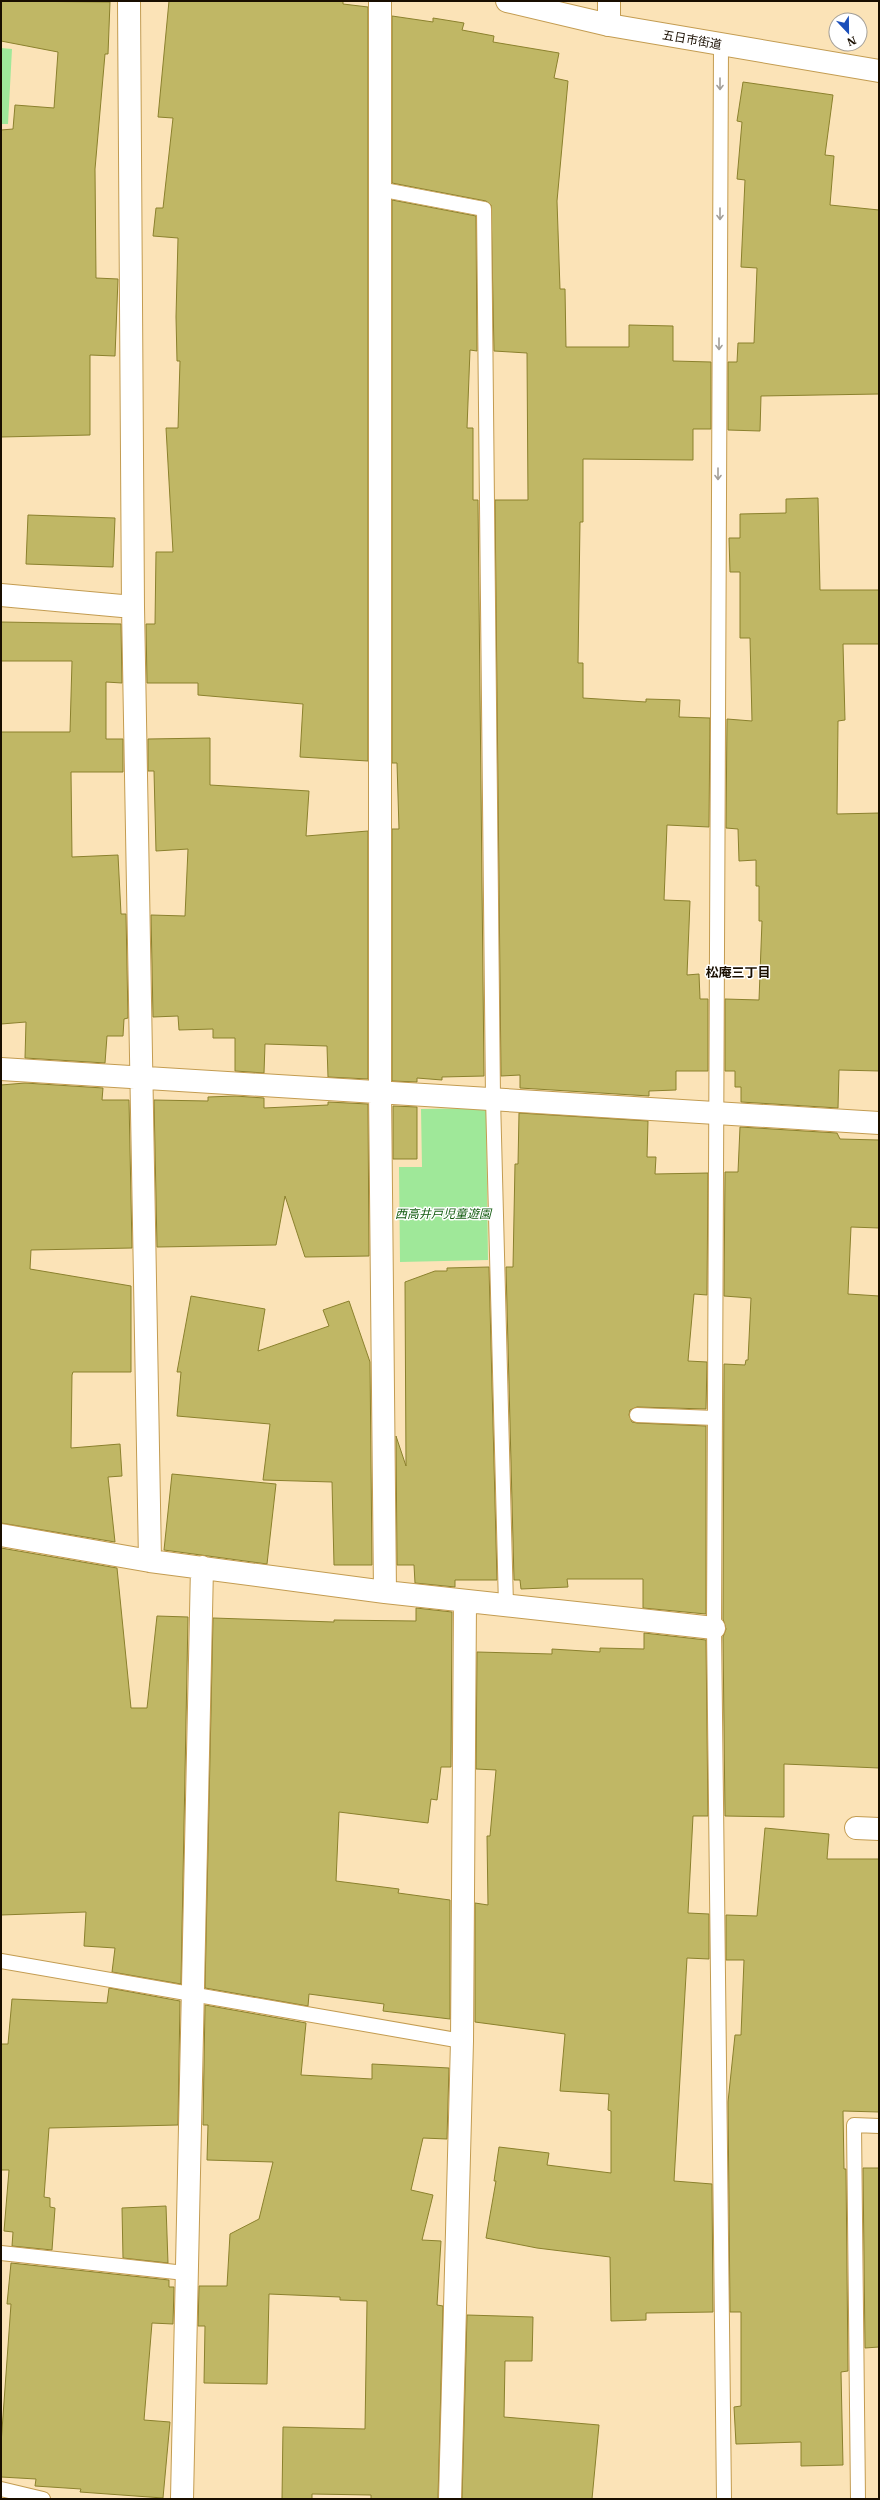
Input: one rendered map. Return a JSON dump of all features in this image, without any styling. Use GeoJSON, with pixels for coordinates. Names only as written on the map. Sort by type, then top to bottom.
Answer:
{"type":"FeatureCollection","features":[{"type":"Feature","properties":{"kind":"street"},"geometry":{"type":"LineString","coordinates":[[129,1],[133,607],[140,1078],[150,1561]]}},
{"type":"Feature","properties":{"kind":"street"},"geometry":{"type":"LineString","coordinates":[[380,1],[380,1091],[385,1592]]}},
{"type":"Feature","properties":{"kind":"street","name":"五日市街道"},"geometry":{"type":"LineString","coordinates":[[507,1],[609,25],[879,71]]}},
{"type":"Feature","properties":{"kind":"street"},"geometry":{"type":"LineString","coordinates":[[609,1],[609,25]]}},
{"type":"Feature","properties":{"kind":"street"},"geometry":{"type":"LineString","coordinates":[[1,595],[133,607]]}},
{"type":"Feature","properties":{"kind":"street"},"geometry":{"type":"LineString","coordinates":[[1,1070],[380,1091],[879,1123]]}},
{"type":"Feature","properties":{"kind":"street"},"geometry":{"type":"LineString","coordinates":[[1,1535],[150,1561],[385,1592],[465,1602],[714,1628]]}},
{"type":"Feature","properties":{"kind":"street"},"geometry":{"type":"LineString","coordinates":[[182,2499],[185,2272],[202,1567]]}},
{"type":"Feature","properties":{"kind":"street"},"geometry":{"type":"LineString","coordinates":[[450,2499],[462,2041],[465,1602]]}},
{"type":"Feature","properties":{"kind":"street"},"geometry":{"type":"LineString","coordinates":[[856,1828],[879,1829]]}},
{"type":"Feature","properties":{"kind":"lane"},"geometry":{"type":"LineString","coordinates":[[721,45],[715,1113],[714,1628],[724,2499]]}},
{"type":"Feature","properties":{"kind":"lane"},"geometry":{"type":"LineString","coordinates":[[379,189],[484,209],[493,1098],[506,1606]]}},
{"type":"Feature","properties":{"kind":"lane"},"geometry":{"type":"LineString","coordinates":[[637,1415],[715,1418]]}},
{"type":"Feature","properties":{"kind":"lane"},"geometry":{"type":"LineString","coordinates":[[1,1961],[462,2041]]}},
{"type":"Feature","properties":{"kind":"lane"},"geometry":{"type":"LineString","coordinates":[[858,2499],[854,2125],[879,2126]]}},
{"type":"Feature","properties":{"kind":"lane"},"geometry":{"type":"LineString","coordinates":[[1,2252],[185,2272]]}},
{"type":"Feature","properties":{"kind":"lane"},"geometry":{"type":"LineString","coordinates":[[1,2489],[43,2499]]}},
{"type":"Feature","properties":{"kind":"green space"},"geometry":{"type":"Polygon","coordinates":[[[1,48],[12,49],[8,124],[1,124],[1,48]]]}},
{"type":"Feature","properties":{"kind":"green space","name":"西高井戸児童遊園"},"geometry":{"type":"Polygon","coordinates":[[[486,1108],[488,1260],[400,1262],[399,1167],[422,1167],[421,1109],[486,1108]]]}},
{"type":"Feature","properties":{"kind":"building"},"geometry":{"type":"Polygon","coordinates":[[[1,1],[110,2],[108,54],[105,54],[95,169],[96,278],[118,279],[115,356],[90,355],[90,435],[1,437],[1,130],[13,129],[15,105],[54,108],[58,52],[1,41],[1,1]]]}},
{"type":"Feature","properties":{"kind":"building"},"geometry":{"type":"Polygon","coordinates":[[[169,1],[343,1],[343,4],[368,7],[368,761],[300,757],[303,704],[198,695],[198,683],[147,683],[146,624],[155,624],[156,552],[173,552],[166,428],[178,428],[180,361],[177,361],[176,317],[178,238],[153,236],[156,208],[163,208],[173,118],[158,117],[169,1]]]}},
{"type":"Feature","properties":{"kind":"building"},"geometry":{"type":"Polygon","coordinates":[[[392,16],[433,22],[433,18],[464,23],[462,30],[494,36],[493,42],[559,53],[554,78],[568,81],[557,201],[560,289],[565,289],[566,347],[629,347],[629,325],[673,326],[673,361],[711,362],[711,429],[693,429],[693,460],[583,459],[583,522],[580,522],[578,663],[583,663],[583,698],[646,702],[646,699],[680,700],[679,717],[710,718],[709,827],[667,825],[664,900],[690,901],[687,975],[699,974],[700,999],[708,999],[708,1071],[676,1071],[676,1090],[649,1091],[649,1096],[520,1088],[520,1075],[501,1076],[495,500],[528,500],[527,353],[494,351],[491,205],[486,201],[392,183],[392,16]]]}},
{"type":"Feature","properties":{"kind":"building"},"geometry":{"type":"Polygon","coordinates":[[[743,82],[833,95],[825,155],[834,156],[830,205],[879,210],[879,394],[761,396],[760,431],[728,430],[728,362],[737,362],[738,343],[754,343],[757,268],[741,267],[745,180],[737,179],[742,122],[737,121],[743,82]]]}},
{"type":"Feature","properties":{"kind":"building"},"geometry":{"type":"Polygon","coordinates":[[[392,200],[476,216],[477,351],[470,350],[467,428],[473,428],[473,500],[478,500],[484,1076],[442,1077],[442,1080],[417,1078],[417,1082],[392,1081],[392,829],[399,829],[397,763],[392,763],[392,200]]]}},
{"type":"Feature","properties":{"kind":"building"},"geometry":{"type":"Polygon","coordinates":[[[818,498],[820,590],[879,590],[879,644],[843,644],[845,720],[838,721],[837,814],[879,813],[879,1071],[839,1070],[838,1108],[741,1102],[741,1087],[735,1087],[735,1071],[725,1071],[725,999],[759,1000],[762,921],[759,921],[759,886],[756,886],[756,860],[739,861],[738,829],[726,828],[727,719],[752,721],[750,638],[740,638],[740,572],[730,572],[729,538],[740,538],[740,514],[786,513],[786,499],[818,498]]]}},
{"type":"Feature","properties":{"kind":"building"},"geometry":{"type":"Polygon","coordinates":[[[28,515],[115,518],[113,567],[26,564],[28,515]]]}},
{"type":"Feature","properties":{"kind":"building"},"geometry":{"type":"Polygon","coordinates":[[[1,622],[121,624],[122,683],[106,682],[106,739],[123,739],[123,772],[71,772],[72,857],[118,855],[121,914],[126,914],[128,1018],[124,1019],[123,1036],[107,1036],[105,1063],[25,1058],[26,1022],[1,1024],[1,732],[70,732],[72,661],[1,661],[1,622]]]}},
{"type":"Feature","properties":{"kind":"building"},"geometry":{"type":"Polygon","coordinates":[[[210,738],[210,785],[309,791],[306,836],[368,831],[368,1079],[328,1077],[327,1046],[265,1044],[264,1073],[235,1071],[235,1038],[213,1038],[213,1029],[179,1030],[178,1016],[153,1017],[151,915],[185,916],[188,849],[156,851],[154,771],[148,771],[148,739],[210,738]]]}},
{"type":"Feature","properties":{"kind":"building"},"geometry":{"type":"Polygon","coordinates":[[[25,1083],[103,1088],[102,1100],[129,1100],[132,1248],[31,1250],[30,1269],[131,1286],[131,1372],[73,1372],[72,1375],[71,1448],[120,1444],[122,1476],[108,1477],[115,1542],[1,1523],[1,1085],[25,1083]]]}},
{"type":"Feature","properties":{"kind":"building"},"geometry":{"type":"Polygon","coordinates":[[[235,1096],[264,1098],[264,1108],[328,1105],[328,1102],[368,1104],[369,1256],[305,1257],[285,1196],[276,1245],[157,1247],[154,1100],[208,1101],[208,1097],[235,1096]]]}},
{"type":"Feature","properties":{"kind":"building"},"geometry":{"type":"Polygon","coordinates":[[[393,1106],[417,1107],[417,1159],[393,1159],[393,1106]]]}},
{"type":"Feature","properties":{"kind":"building"},"geometry":{"type":"Polygon","coordinates":[[[519,1113],[648,1121],[647,1157],[656,1157],[655,1174],[708,1173],[707,1295],[694,1294],[688,1361],[707,1362],[706,1409],[637,1407],[630,1410],[629,1415],[632,1422],[637,1423],[706,1426],[706,1614],[643,1608],[643,1579],[567,1579],[568,1587],[521,1589],[520,1580],[514,1580],[506,1267],[513,1267],[515,1164],[518,1164],[519,1113]]]}},
{"type":"Feature","properties":{"kind":"building"},"geometry":{"type":"Polygon","coordinates":[[[740,1127],[837,1133],[840,1139],[879,1140],[879,1228],[851,1227],[848,1294],[879,1296],[879,1768],[784,1764],[784,1817],[725,1816],[723,1637],[726,1629],[723,1619],[724,1364],[745,1365],[746,1360],[748,1360],[751,1298],[724,1296],[725,1172],[738,1172],[740,1127]]]}},
{"type":"Feature","properties":{"kind":"building"},"geometry":{"type":"Polygon","coordinates":[[[489,1267],[497,1580],[455,1580],[455,1587],[415,1583],[414,1565],[397,1565],[396,1436],[406,1466],[405,1282],[435,1271],[447,1271],[447,1268],[489,1267]]]}},
{"type":"Feature","properties":{"kind":"building"},"geometry":{"type":"Polygon","coordinates":[[[191,1296],[265,1309],[258,1351],[329,1326],[323,1310],[349,1301],[370,1362],[372,1565],[334,1565],[332,1482],[263,1480],[270,1424],[177,1416],[181,1372],[177,1372],[191,1296]]]}},
{"type":"Feature","properties":{"kind":"building"},"geometry":{"type":"Polygon","coordinates":[[[172,1474],[276,1484],[267,1564],[164,1550],[172,1474]]]}},
{"type":"Feature","properties":{"kind":"building"},"geometry":{"type":"Polygon","coordinates":[[[1,1548],[117,1568],[131,1708],[147,1708],[157,1616],[188,1617],[181,1984],[112,1972],[115,1948],[84,1946],[86,1912],[1,1915],[1,1548]]]}},
{"type":"Feature","properties":{"kind":"building"},"geometry":{"type":"Polygon","coordinates":[[[416,1608],[452,1612],[451,1767],[441,1767],[437,1800],[431,1799],[428,1823],[339,1812],[336,1881],[399,1889],[398,1893],[450,1900],[450,2019],[383,2011],[384,2004],[309,1994],[308,2006],[205,1988],[213,1618],[334,1622],[334,1620],[416,1621],[416,1608]]]}},
{"type":"Feature","properties":{"kind":"building"},"geometry":{"type":"Polygon","coordinates":[[[644,1633],[706,1640],[708,1816],[693,1816],[688,1913],[709,1914],[709,1959],[687,1958],[674,2181],[712,2184],[713,2312],[646,2313],[646,2320],[611,2321],[610,2257],[537,2248],[486,2238],[496,2181],[494,2181],[499,2147],[549,2153],[547,2165],[611,2173],[611,2111],[608,2110],[609,2094],[560,2091],[565,2034],[475,2022],[475,1903],[488,1905],[487,1836],[490,1836],[496,1770],[476,1769],[477,1652],[552,1654],[552,1649],[600,1652],[600,1648],[644,1649],[644,1633]]]}},
{"type":"Feature","properties":{"kind":"building"},"geometry":{"type":"Polygon","coordinates":[[[765,1828],[829,1834],[827,1859],[879,1859],[879,2112],[843,2111],[844,2169],[846,2169],[848,2371],[841,2372],[843,2465],[801,2466],[801,2442],[736,2444],[734,2407],[741,2406],[741,2312],[730,2312],[728,2102],[735,2035],[741,2035],[744,1960],[726,1960],[726,1915],[757,1916],[765,1828]]]}},
{"type":"Feature","properties":{"kind":"building"},"geometry":{"type":"Polygon","coordinates":[[[109,1988],[180,2001],[178,2125],[49,2128],[44,2197],[50,2198],[50,2207],[55,2208],[52,2250],[12,2246],[13,2232],[4,2231],[9,2170],[1,2170],[1,2044],[8,2044],[12,1999],[107,2003],[109,1988]]]}},
{"type":"Feature","properties":{"kind":"building"},"geometry":{"type":"Polygon","coordinates":[[[205,2005],[306,2023],[301,2075],[372,2079],[372,2064],[449,2068],[447,2139],[423,2138],[411,2190],[433,2195],[422,2240],[441,2241],[437,2305],[443,2306],[438,2499],[371,2499],[371,2495],[312,2494],[312,2499],[282,2499],[283,2427],[365,2429],[367,2301],[340,2300],[340,2297],[269,2294],[267,2384],[204,2383],[205,2326],[198,2326],[199,2286],[227,2286],[230,2234],[259,2219],[273,2162],[207,2160],[208,2125],[203,2125],[205,2005]]]}},
{"type":"Feature","properties":{"kind":"building"},"geometry":{"type":"Polygon","coordinates":[[[863,2168],[879,2168],[879,2347],[865,2348],[863,2168]]]}},
{"type":"Feature","properties":{"kind":"building"},"geometry":{"type":"Polygon","coordinates":[[[166,2206],[168,2263],[123,2258],[122,2208],[166,2206]]]}},
{"type":"Feature","properties":{"kind":"building"},"geometry":{"type":"Polygon","coordinates":[[[11,2263],[169,2280],[169,2287],[174,2287],[173,2324],[152,2323],[144,2420],[170,2422],[163,2498],[80,2492],[81,2489],[35,2486],[36,2479],[1,2477],[1,2444],[11,2304],[7,2304],[11,2263]]]}},
{"type":"Feature","properties":{"kind":"building"},"geometry":{"type":"Polygon","coordinates":[[[467,2315],[533,2317],[532,2361],[505,2361],[504,2417],[599,2425],[592,2499],[462,2499],[467,2315]]]}},
{"type":"Feature","properties":{"kind":"district","name":"松庵三丁目"},"geometry":{"type":"Point","coordinates":[738,972]}}]}
